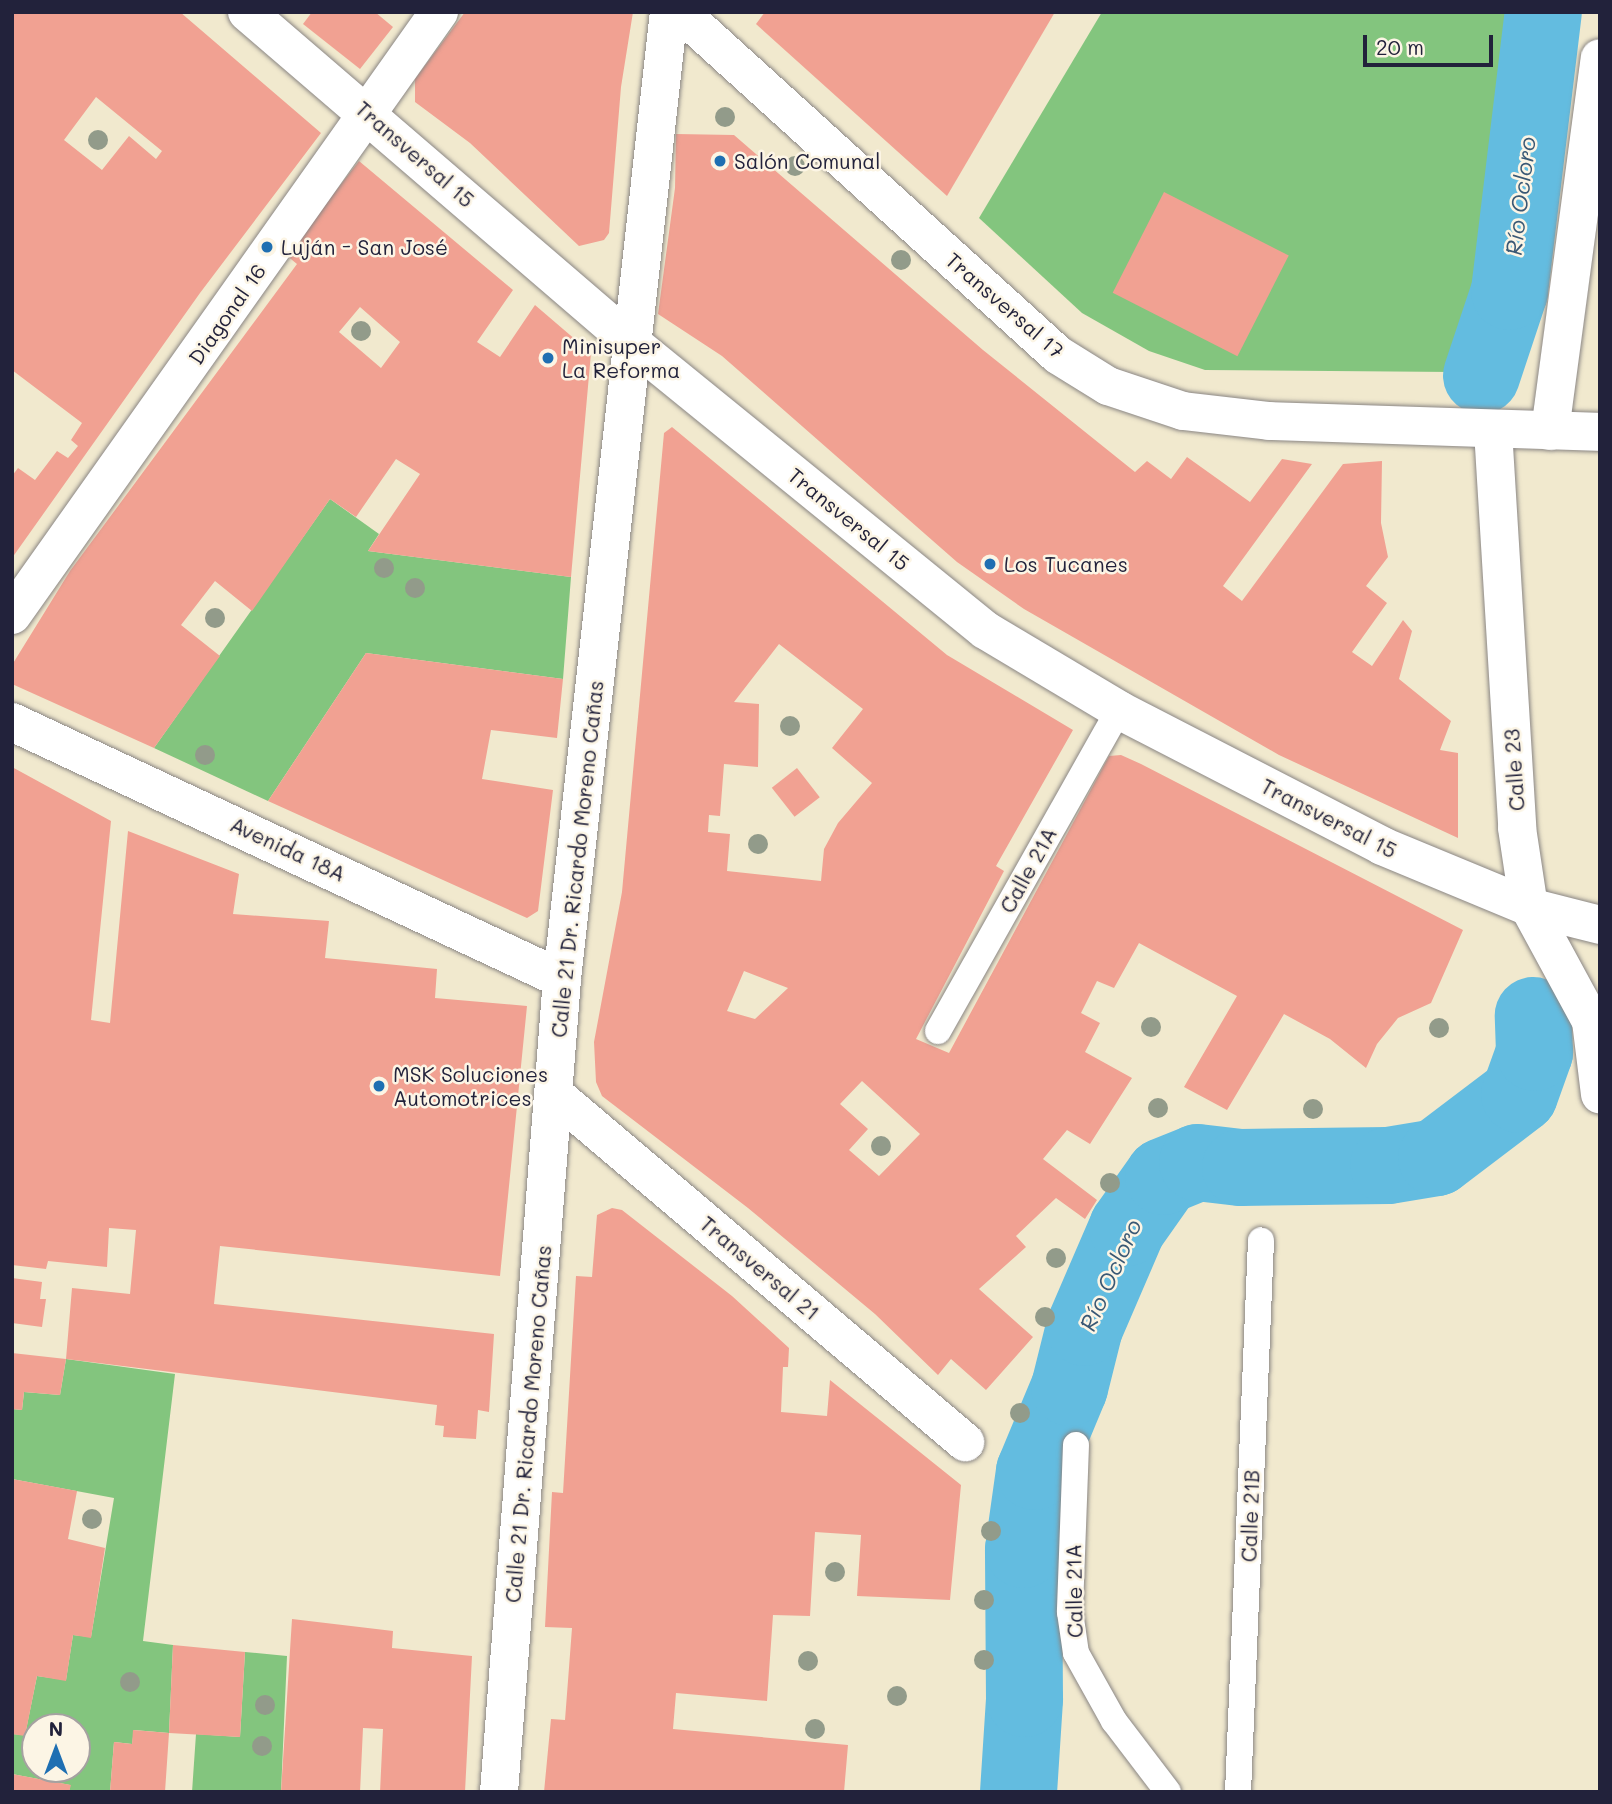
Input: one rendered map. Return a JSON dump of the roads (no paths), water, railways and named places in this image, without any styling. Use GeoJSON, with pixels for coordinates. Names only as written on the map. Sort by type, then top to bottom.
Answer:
{"type":"FeatureCollection","features":[{"type":"Feature","properties":{"kind":"street","name":"Transversal 15"},"geometry":{"type":"LineString","coordinates":[[247,12],[370,114],[632,343],[985,630],[1119,710],[1382,846],[1530,907],[1600,925]]}},
{"type":"Feature","properties":{"kind":"street","name":"Diagonal 16"},"geometry":{"type":"LineString","coordinates":[[12,615],[370,114],[439,12]]}},
{"type":"Feature","properties":{"kind":"street","name":"Calle 21 Dr. Ricardo Moreno Cañas"},"geometry":{"type":"LineString","coordinates":[[499,1792],[562,979],[669,12]]}},
{"type":"Feature","properties":{"kind":"street","name":"Transversal 17"},"geometry":{"type":"LineString","coordinates":[[680,12],[1058,355],[1108,386],[1183,411],[1269,421],[1600,432]]}},
{"type":"Feature","properties":{"kind":"street"},"geometry":{"type":"LineString","coordinates":[[1550,431],[1599,68]]}},
{"type":"Feature","properties":{"kind":"street","name":"Calle 23"},"geometry":{"type":"LineString","coordinates":[[1493,430],[1517,828],[1530,907],[1591,1021],[1600,1094]]}},
{"type":"Feature","properties":{"kind":"street","name":"Avenida 18A"},"geometry":{"type":"LineString","coordinates":[[12,722],[562,979]]}},
{"type":"Feature","properties":{"kind":"street","name":"Transversal 21"},"geometry":{"type":"LineString","coordinates":[[554,1094],[965,1442]]}},
{"type":"Feature","properties":{"kind":"lane","name":"Calle 21A"},"geometry":{"type":"LineString","coordinates":[[937,1031],[1119,710]]}},
{"type":"Feature","properties":{"kind":"lane","name":"Calle 21B"},"geometry":{"type":"LineString","coordinates":[[1238,1792],[1261,1240]]}},
{"type":"Feature","properties":{"kind":"lane","name":"Calle 21A"},"geometry":{"type":"LineString","coordinates":[[1076,1445],[1070,1612],[1076,1653],[1114,1721],[1168,1792]]}},
{"type":"Feature","properties":{"kind":"waterway","name":"Río Ocloro"},"geometry":{"type":"LineString","coordinates":[[1481,375],[1509,291],[1543,12]]}},
{"type":"Feature","properties":{"kind":"waterway","name":"Río Ocloro"},"geometry":{"type":"LineString","coordinates":[[1018,1792],[1024,1698],[1023,1549],[1034,1471],[1069,1387],[1084,1327],[1127,1227],[1163,1176],[1197,1162],[1240,1167],[1388,1165],[1436,1157],[1519,1094],[1534,1052],[1533,1015]]}},
{"type":"Feature","properties":{"kind":"place","name":"Salón Comunal"},"geometry":{"type":"Point","coordinates":[720,161]}},
{"type":"Feature","properties":{"kind":"place","name":"Luján - San José"},"geometry":{"type":"Point","coordinates":[267,247]}},
{"type":"Feature","properties":{"kind":"place","name":"Minisuper La Reforma"},"geometry":{"type":"Point","coordinates":[548,358]}},
{"type":"Feature","properties":{"kind":"place","name":"Los Tucanes"},"geometry":{"type":"Point","coordinates":[990,564]}},
{"type":"Feature","properties":{"kind":"place","name":"MSK Soluciones Automotrices"},"geometry":{"type":"Point","coordinates":[379,1086]}}]}
